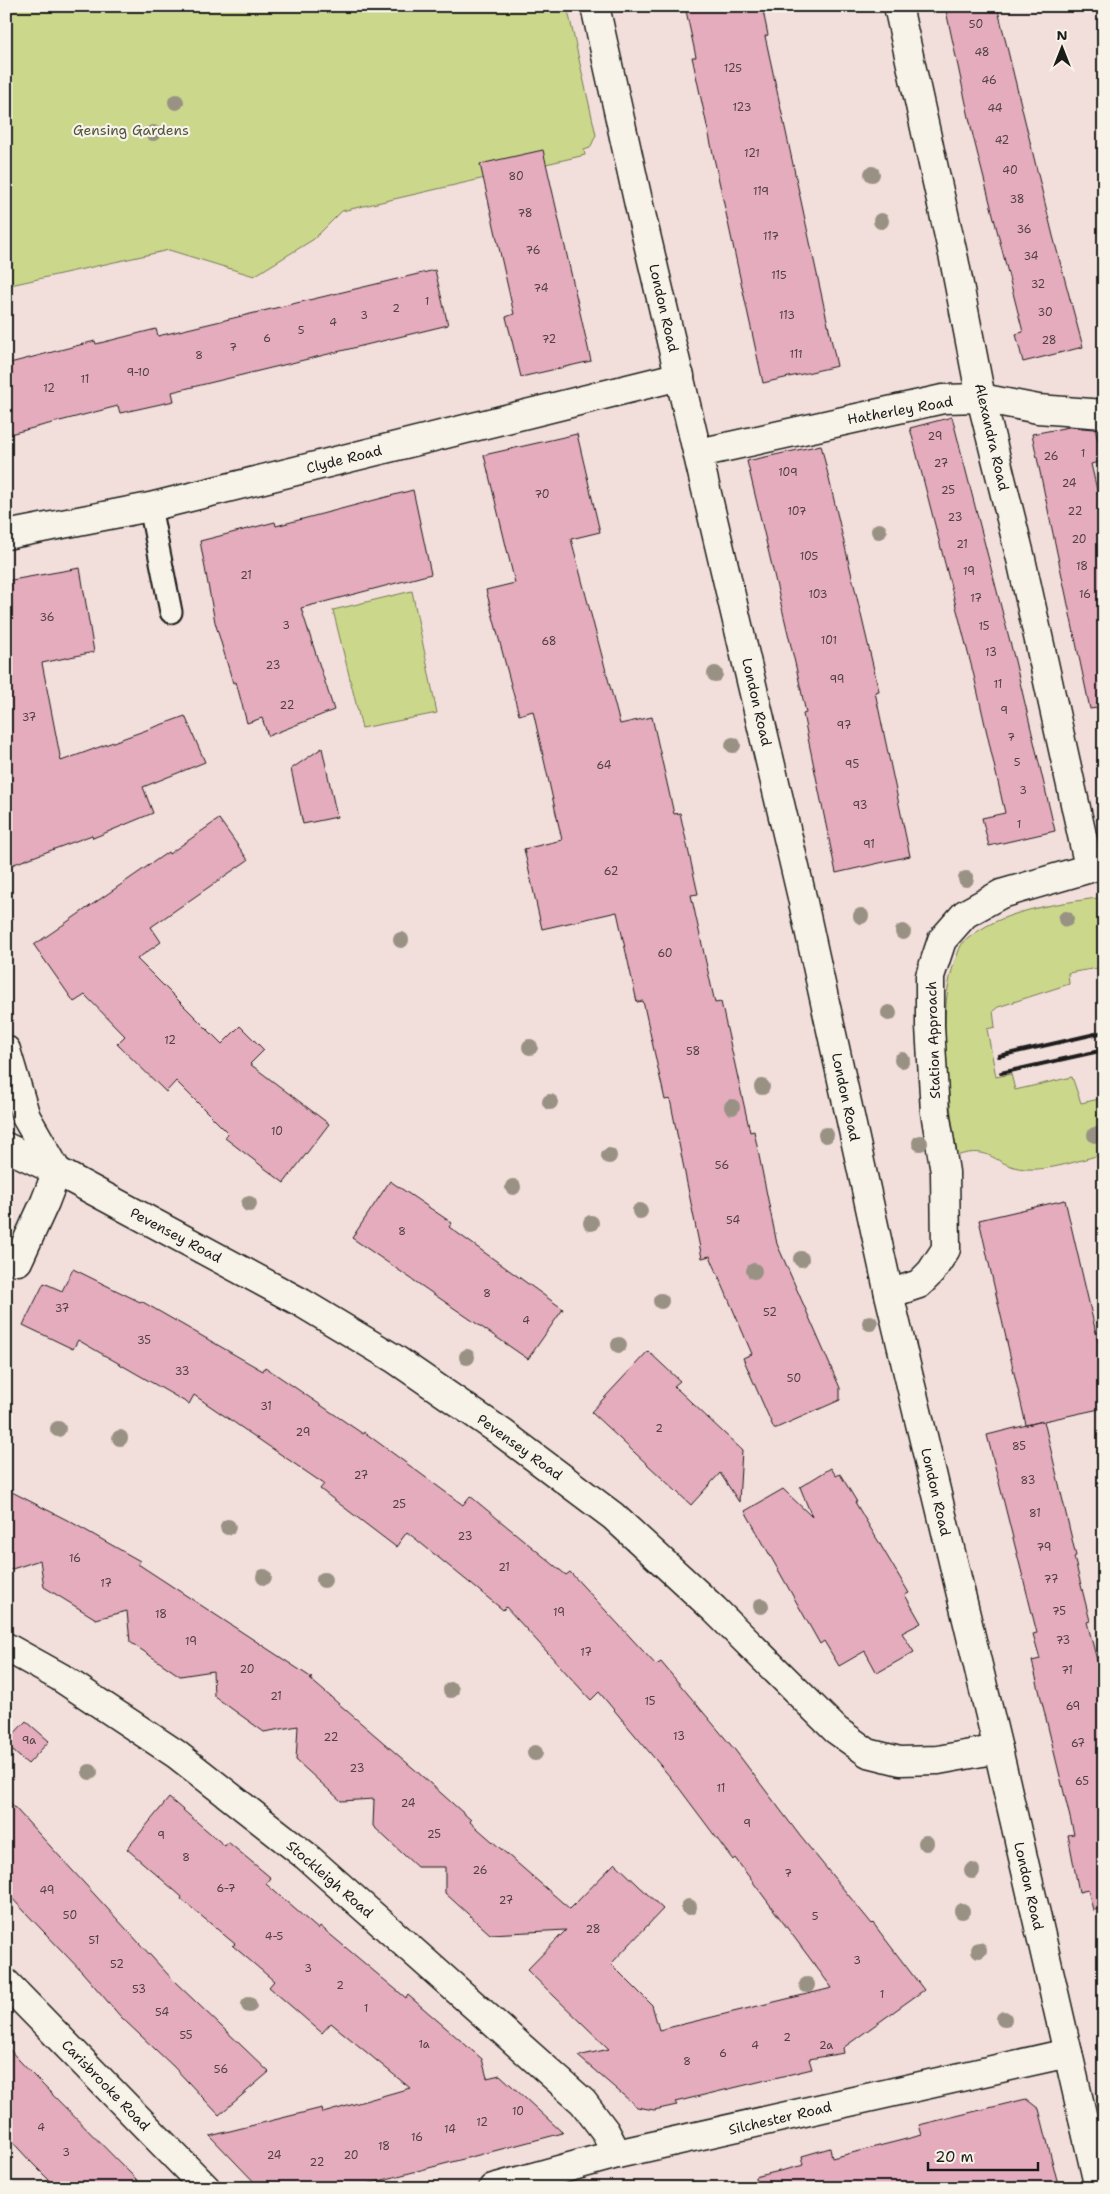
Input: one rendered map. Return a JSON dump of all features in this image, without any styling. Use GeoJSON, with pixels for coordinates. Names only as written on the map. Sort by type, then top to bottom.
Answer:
{"type":"FeatureCollection","features":[{"type":"Feature","properties":{"kind":"street","name":"London Road"},"geometry":{"type":"LineString","coordinates":[[595,6],[639,205],[699,453],[801,893],[889,1294],[998,1749],[1099,2188]]}},
{"type":"Feature","properties":{"kind":"street","name":"Alexandra Road"},"geometry":{"type":"LineString","coordinates":[[898,6],[954,258],[981,398],[1097,865]]}},
{"type":"Feature","properties":{"kind":"street","name":"Clyde Road"},"geometry":{"type":"LineString","coordinates":[[6,535],[150,507],[680,376]]}},
{"type":"Feature","properties":{"kind":"street","name":"Hatherley Road"},"geometry":{"type":"LineString","coordinates":[[699,453],[943,399],[981,398],[1038,408],[1104,414]]}},
{"type":"Feature","properties":{"kind":"street","name":"Station Approach"},"geometry":{"type":"LineString","coordinates":[[889,1294],[919,1284],[931,1272],[946,1249],[945,1172],[935,1112],[930,1026],[930,976],[942,940],[965,914],[1001,894],[1097,865]]}},
{"type":"Feature","properties":{"kind":"street"},"geometry":{"type":"LineString","coordinates":[[6,1050],[26,1117],[57,1171],[18,1261]]}},
{"type":"Feature","properties":{"kind":"street","name":"Pevensey Road"},"geometry":{"type":"LineString","coordinates":[[6,1147],[57,1171],[302,1303],[395,1359],[501,1432],[613,1516],[714,1609],[836,1730],[868,1752],[900,1761],[938,1760],[998,1749]]}},
{"type":"Feature","properties":{"kind":"street","name":"Stockleigh Road"},"geometry":{"type":"LineString","coordinates":[[6,1647],[60,1677],[176,1754],[306,1856],[583,2102],[605,2131],[617,2154]]}},
{"type":"Feature","properties":{"kind":"street","name":"Carisbrooke Road"},"geometry":{"type":"LineString","coordinates":[[6,1983],[206,2188]]}},
{"type":"Feature","properties":{"kind":"street","name":"Silchester Road"},"geometry":{"type":"LineString","coordinates":[[493,2188],[617,2154],[1068,2053]]}},
{"type":"Feature","properties":{"kind":"lane"},"geometry":{"type":"LineString","coordinates":[[150,507],[171,612]]}},
{"type":"Feature","properties":{"kind":"green space","name":"Gensing Gardens"},"geometry":{"type":"Polygon","coordinates":[[[6,6],[567,6],[596,135],[590,148],[584,150],[585,155],[342,211],[314,239],[254,276],[169,250],[6,286],[6,6]]]}},
{"type":"Feature","properties":{"kind":"green space"},"geometry":{"type":"Polygon","coordinates":[[[412,591],[437,713],[362,728],[333,610],[412,591]]]}},
{"type":"Feature","properties":{"kind":"green space"},"geometry":{"type":"Polygon","coordinates":[[[1104,897],[1104,967],[1068,973],[1069,984],[998,1007],[993,1011],[995,1027],[987,1029],[996,1077],[1011,1074],[1015,1090],[1072,1077],[1081,1103],[1104,1098],[1104,1154],[1055,1167],[1035,1169],[1014,1167],[986,1154],[968,1153],[956,1156],[948,1081],[945,1027],[946,1001],[950,977],[959,950],[964,942],[978,931],[1012,915],[1049,906],[1104,897]]]}},
{"type":"Feature","properties":{"kind":"building"},"geometry":{"type":"Polygon","coordinates":[[[685,6],[762,6],[768,35],[765,36],[837,366],[763,383],[692,57],[696,57],[685,6]]]}},
{"type":"Feature","properties":{"kind":"building"},"geometry":{"type":"Polygon","coordinates":[[[945,6],[997,6],[1053,236],[1083,347],[1023,362],[1016,334],[1023,332],[973,136],[945,6]]]}},
{"type":"Feature","properties":{"kind":"building"},"geometry":{"type":"Polygon","coordinates":[[[543,150],[591,361],[521,377],[506,317],[514,314],[480,164],[543,150]]]}},
{"type":"Feature","properties":{"kind":"building"},"geometry":{"type":"Polygon","coordinates":[[[435,270],[448,325],[172,392],[174,401],[120,413],[118,406],[6,435],[6,364],[95,341],[96,344],[156,329],[158,336],[435,270]]]}},
{"type":"Feature","properties":{"kind":"building"},"geometry":{"type":"Polygon","coordinates":[[[952,417],[1015,661],[1055,831],[989,846],[982,818],[1005,813],[974,676],[910,428],[952,417]]]}},
{"type":"Feature","properties":{"kind":"building"},"geometry":{"type":"Polygon","coordinates":[[[1069,427],[1095,429],[1103,461],[1091,464],[1104,520],[1104,707],[1090,709],[1032,434],[1069,427]]]}},
{"type":"Feature","properties":{"kind":"building"},"geometry":{"type":"Polygon","coordinates":[[[577,434],[600,532],[571,539],[620,724],[652,717],[674,814],[680,813],[698,894],[691,895],[715,1003],[721,1002],[750,1132],[754,1131],[777,1244],[840,1388],[840,1400],[774,1429],[743,1358],[752,1354],[710,1256],[702,1258],[670,1099],[665,1100],[643,1001],[637,1002],[617,912],[542,929],[524,849],[562,840],[533,711],[519,715],[486,590],[515,583],[484,455],[577,434]]]}},
{"type":"Feature","properties":{"kind":"building"},"geometry":{"type":"Polygon","coordinates":[[[821,445],[879,691],[875,692],[910,856],[836,873],[803,714],[806,713],[747,461],[821,445]]]}},
{"type":"Feature","properties":{"kind":"building"},"geometry":{"type":"Polygon","coordinates":[[[413,490],[431,574],[301,608],[334,710],[268,736],[262,718],[247,723],[236,682],[233,683],[215,622],[200,541],[275,522],[276,526],[413,490]]]}},
{"type":"Feature","properties":{"kind":"building"},"geometry":{"type":"Polygon","coordinates":[[[80,568],[94,652],[42,663],[61,761],[185,716],[205,762],[143,787],[153,813],[93,838],[92,835],[6,867],[6,581],[80,568]]]}},
{"type":"Feature","properties":{"kind":"building"},"geometry":{"type":"Polygon","coordinates":[[[322,748],[337,817],[303,824],[291,769],[322,748]]]}},
{"type":"Feature","properties":{"kind":"building"},"geometry":{"type":"Polygon","coordinates":[[[219,819],[248,860],[151,927],[161,942],[137,959],[222,1044],[240,1026],[264,1050],[250,1064],[329,1124],[284,1183],[225,1138],[228,1133],[176,1081],[166,1092],[117,1044],[125,1036],[85,995],[74,1002],[34,945],[219,819]]]}},
{"type":"Feature","properties":{"kind":"building"},"geometry":{"type":"Polygon","coordinates":[[[390,1181],[452,1223],[449,1227],[563,1309],[528,1359],[352,1238],[390,1181]]]}},
{"type":"Feature","properties":{"kind":"building"},"geometry":{"type":"Polygon","coordinates":[[[1065,1200],[1104,1367],[1104,1408],[1044,1421],[1090,1621],[1087,1622],[1104,1687],[1104,1909],[1093,1910],[1088,1890],[1079,1892],[1068,1835],[1074,1834],[1032,1661],[1040,1659],[1033,1634],[1037,1633],[987,1435],[1043,1421],[1026,1425],[979,1220],[1065,1200]]]}},
{"type":"Feature","properties":{"kind":"building"},"geometry":{"type":"Polygon","coordinates":[[[73,1269],[141,1301],[263,1371],[265,1367],[363,1434],[364,1432],[463,1505],[470,1496],[566,1575],[570,1572],[656,1665],[661,1662],[735,1750],[800,1836],[873,1923],[924,1990],[843,2048],[844,2053],[809,2059],[812,2069],[675,2102],[677,2105],[654,2110],[637,2107],[578,2056],[609,2049],[527,1970],[566,1930],[490,1934],[445,1893],[445,1867],[417,1867],[373,1826],[374,1799],[341,1801],[296,1760],[298,1726],[264,1732],[214,1696],[213,1671],[180,1676],[130,1642],[127,1611],[96,1619],[44,1587],[40,1560],[6,1571],[6,1489],[71,1522],[140,1561],[138,1564],[312,1678],[310,1679],[413,1768],[471,1820],[470,1822],[570,1909],[615,1863],[663,1909],[611,1964],[652,2005],[659,2030],[832,1988],[735,1858],[733,1860],[676,1784],[599,1692],[591,1700],[506,1607],[503,1610],[407,1532],[396,1547],[320,1489],[324,1484],[194,1395],[189,1404],[78,1340],[73,1349],[23,1325],[44,1283],[62,1291],[73,1269]]]}},
{"type":"Feature","properties":{"kind":"building"},"geometry":{"type":"Polygon","coordinates":[[[648,1351],[680,1381],[674,1386],[742,1450],[739,1502],[720,1473],[691,1505],[591,1412],[648,1351]]]}},
{"type":"Feature","properties":{"kind":"building"},"geometry":{"type":"Polygon","coordinates":[[[831,1468],[836,1476],[840,1474],[857,1502],[855,1502],[909,1593],[905,1595],[921,1623],[902,1633],[914,1652],[877,1673],[865,1651],[839,1666],[824,1641],[820,1644],[745,1511],[783,1489],[812,1517],[800,1487],[831,1468]]]}},
{"type":"Feature","properties":{"kind":"building"},"geometry":{"type":"Polygon","coordinates":[[[26,1721],[49,1741],[28,1764],[6,1745],[6,1742],[26,1721]]]}},
{"type":"Feature","properties":{"kind":"building"},"geometry":{"type":"Polygon","coordinates":[[[6,1798],[173,1980],[269,2072],[219,2115],[173,2066],[121,2017],[83,1973],[6,1892],[6,1798]]]}},
{"type":"Feature","properties":{"kind":"building"},"geometry":{"type":"Polygon","coordinates":[[[169,1798],[225,1846],[228,1842],[271,1878],[266,1884],[318,1929],[320,1926],[406,1998],[408,1995],[482,2059],[487,2078],[500,2075],[563,2133],[352,2188],[260,2188],[210,2136],[322,2108],[323,2113],[410,2088],[331,2023],[322,2033],[269,1987],[274,1981],[233,1946],[235,1944],[181,1899],[182,1897],[127,1849],[169,1798]]]}},
{"type":"Feature","properties":{"kind":"building"},"geometry":{"type":"Polygon","coordinates":[[[6,2046],[145,2188],[57,2188],[31,2162],[6,2135],[6,2046]]]}},
{"type":"Feature","properties":{"kind":"building"},"geometry":{"type":"Polygon","coordinates":[[[1026,2099],[1039,2109],[1059,2188],[756,2188],[755,2177],[804,2165],[802,2156],[830,2148],[832,2158],[922,2135],[919,2125],[1026,2099]]]}},
{"type":"Feature","properties":{"kind":"railway"},"geometry":{"type":"LineString","coordinates":[[999,1056],[1104,1032]]}},
{"type":"Feature","properties":{"kind":"railway"},"geometry":{"type":"LineString","coordinates":[[1001,1073],[1104,1050]]}}]}
